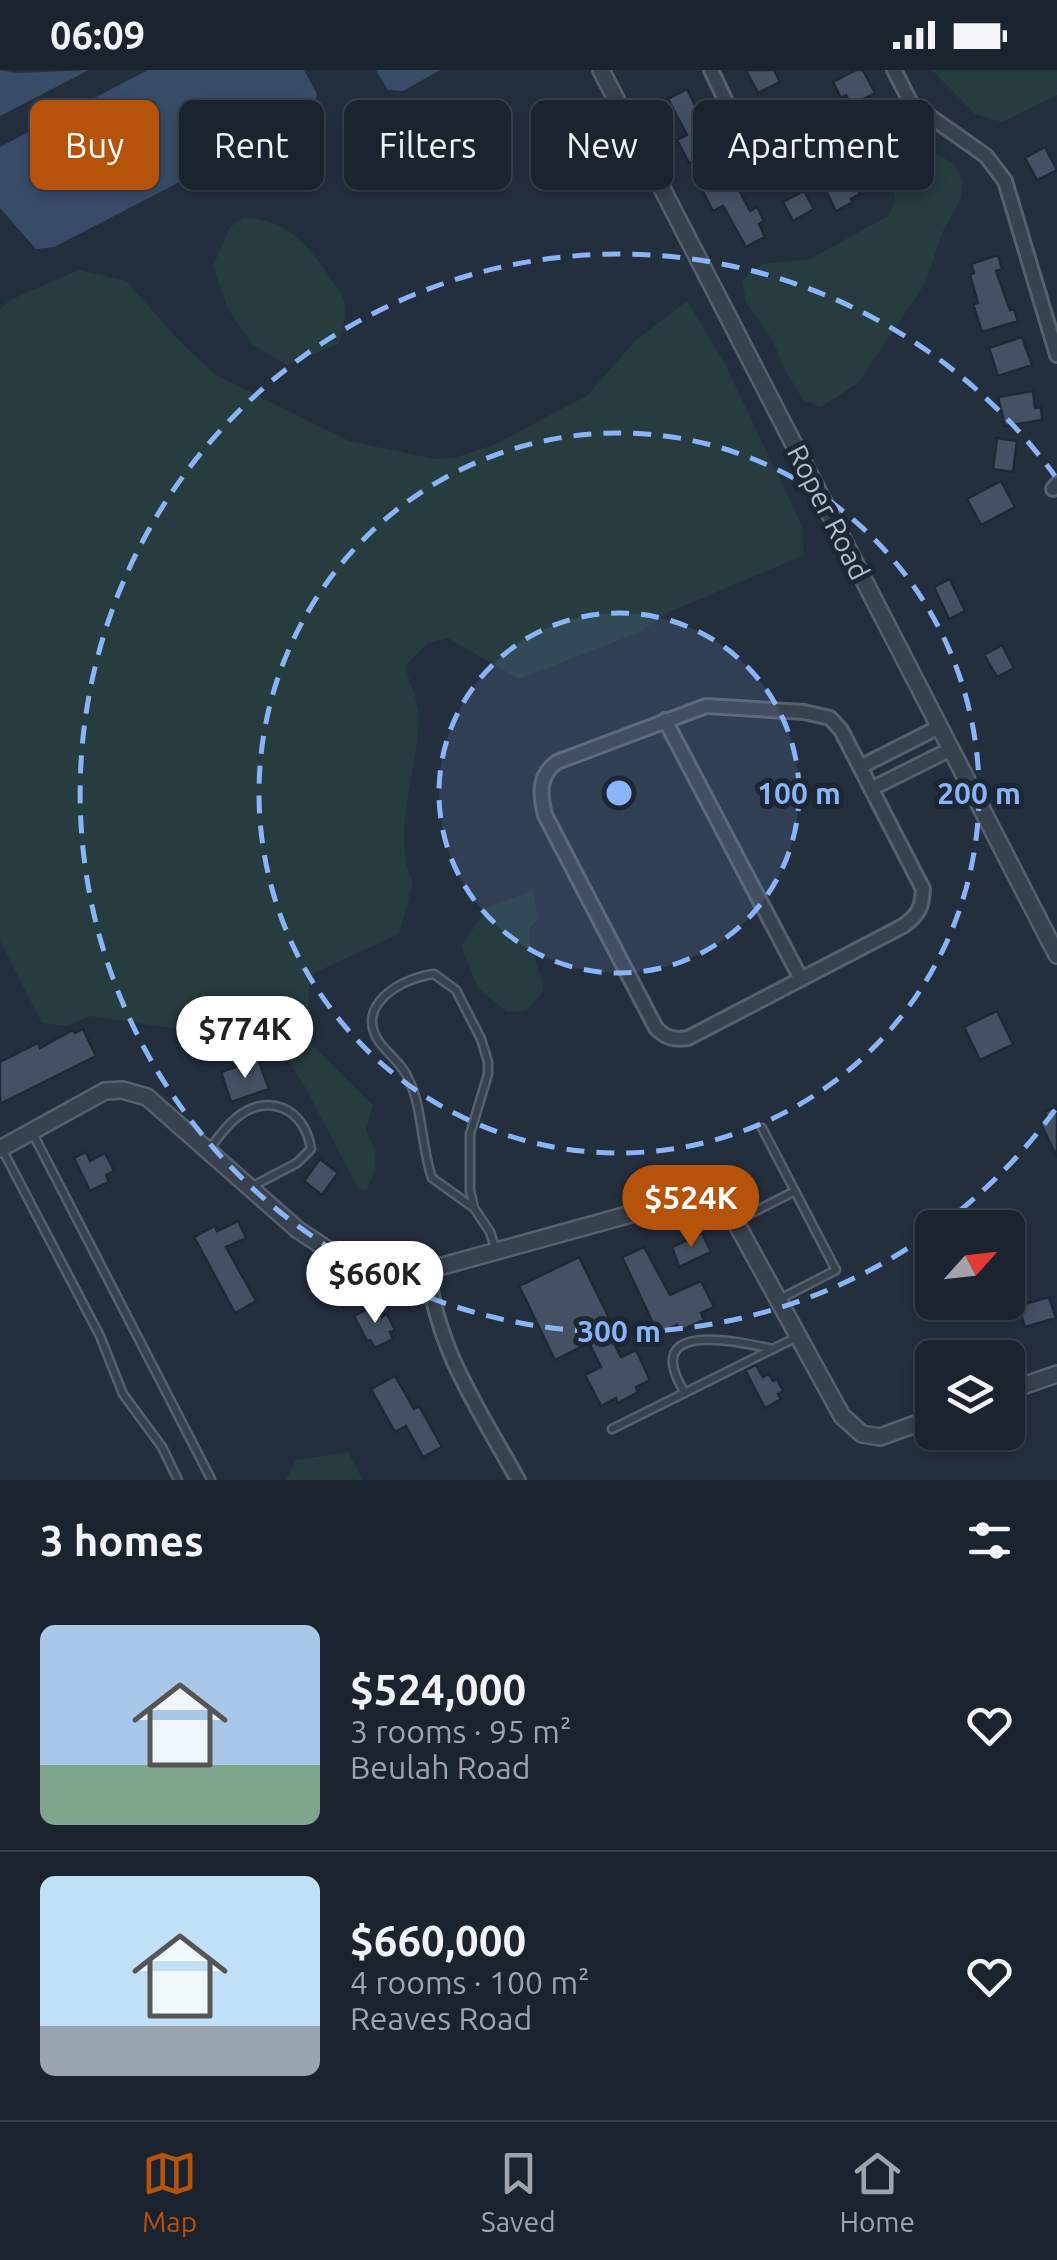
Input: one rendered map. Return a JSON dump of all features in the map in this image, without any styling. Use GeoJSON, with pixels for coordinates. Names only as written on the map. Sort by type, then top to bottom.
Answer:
{"type":"FeatureCollection","features":[{"type":"Feature","properties":{"kind":"street","name":"Roper Road"},"geometry":{"type":"LineString","coordinates":[[602,70],[1057,955]]}},
{"type":"Feature","properties":{"kind":"street"},"geometry":{"type":"LineString","coordinates":[[710,70],[726,100]]}},
{"type":"Feature","properties":{"kind":"street"},"geometry":{"type":"LineString","coordinates":[[894,70],[909,100]]}},
{"type":"Feature","properties":{"kind":"street"},"geometry":{"type":"LineString","coordinates":[[934,119],[986,156],[1005,181],[1057,355]]}},
{"type":"Feature","properties":{"kind":"street"},"geometry":{"type":"LineString","coordinates":[[706,706],[804,712],[830,718],[841,730],[923,889],[916,917],[904,926],[688,1038],[675,1040],[664,1036],[648,1011],[545,814],[540,796],[548,769],[557,762],[665,720],[706,706]]}},
{"type":"Feature","properties":{"kind":"street"},"geometry":{"type":"LineString","coordinates":[[665,720],[800,979]]}},
{"type":"Feature","properties":{"kind":"street"},"geometry":{"type":"LineString","coordinates":[[860,767],[940,727]]}},
{"type":"Feature","properties":{"kind":"street"},"geometry":{"type":"LineString","coordinates":[[872,789],[951,749]]}},
{"type":"Feature","properties":{"kind":"street"},"geometry":{"type":"LineString","coordinates":[[1,1148],[104,1091],[122,1090],[148,1097],[298,1230],[333,1253],[368,1266],[428,1270],[678,1202],[704,1201],[718,1206],[735,1221],[842,1416],[862,1434],[880,1437],[915,1424]]}},
{"type":"Feature","properties":{"kind":"street"},"geometry":{"type":"LineString","coordinates":[[428,1270],[432,1305],[445,1347],[518,1480]]}},
{"type":"Feature","properties":{"kind":"street"},"geometry":{"type":"LineString","coordinates":[[1025,1386],[1057,1374]]}},
{"type":"Feature","properties":{"kind":"lane"},"geometry":{"type":"LineString","coordinates":[[474,1208],[470,1190],[470,1134],[488,1062],[456,990],[434,974],[418,976],[381,996],[371,1025],[379,1042],[408,1077],[432,1178],[474,1208],[490,1232],[496,1251]]}},
{"type":"Feature","properties":{"kind":"lane"},"geometry":{"type":"LineString","coordinates":[[208,1150],[234,1119],[256,1106],[272,1104],[287,1108],[303,1126],[311,1149],[296,1163],[250,1188]]}},
{"type":"Feature","properties":{"kind":"lane"},"geometry":{"type":"LineString","coordinates":[[762,1128],[836,1270],[778,1300]]}},
{"type":"Feature","properties":{"kind":"lane"},"geometry":{"type":"LineString","coordinates":[[32,1131],[211,1478]]}},
{"type":"Feature","properties":{"kind":"lane"},"geometry":{"type":"LineString","coordinates":[[1,1148],[100,1336],[123,1394],[162,1448],[178,1480]]}},
{"type":"Feature","properties":{"kind":"lane"},"geometry":{"type":"LineString","coordinates":[[735,1221],[795,1191]]}},
{"type":"Feature","properties":{"kind":"lane"},"geometry":{"type":"LineString","coordinates":[[612,1428],[798,1337]]}},
{"type":"Feature","properties":{"kind":"lane"},"geometry":{"type":"LineString","coordinates":[[685,1393],[675,1374],[674,1355],[693,1339],[730,1339],[773,1349]]}},
{"type":"Feature","properties":{"kind":"green space"},"geometry":{"type":"Polygon","coordinates":[[[932,70],[1057,70],[1057,95],[1002,122],[975,114],[932,70]]]}},
{"type":"Feature","properties":{"kind":"green space"},"geometry":{"type":"Polygon","coordinates":[[[934,153],[954,164],[963,180],[960,200],[942,233],[926,282],[858,383],[821,407],[803,400],[773,341],[746,302],[742,280],[763,264],[810,259],[890,215],[893,190],[934,190],[934,153]]]}},
{"type":"Feature","properties":{"kind":"green space"},"geometry":{"type":"Polygon","coordinates":[[[243,218],[283,228],[322,266],[344,304],[338,344],[287,365],[252,344],[228,309],[213,266],[230,227],[243,218]]]}},
{"type":"Feature","properties":{"kind":"green space"},"geometry":{"type":"Polygon","coordinates":[[[79,270],[126,281],[214,374],[349,441],[434,459],[454,458],[496,444],[588,395],[634,342],[687,301],[725,364],[802,526],[804,555],[669,612],[638,633],[519,679],[448,638],[428,643],[405,666],[419,719],[404,844],[413,882],[399,934],[314,973],[308,992],[313,1046],[373,1105],[366,1130],[376,1160],[366,1191],[358,1188],[305,1087],[260,1018],[223,1013],[185,1030],[90,1016],[67,1026],[42,1023],[0,941],[0,309],[10,300],[79,270]]]}},
{"type":"Feature","properties":{"kind":"green space"},"geometry":{"type":"Polygon","coordinates":[[[534,890],[537,920],[529,929],[529,937],[543,992],[526,1011],[507,1012],[478,988],[461,946],[489,906],[534,890]]]}},
{"type":"Feature","properties":{"kind":"green space"},"geometry":{"type":"Polygon","coordinates":[[[348,1452],[363,1480],[286,1480],[296,1460],[348,1452]]]}},
{"type":"Feature","properties":{"kind":"water"},"geometry":{"type":"Polygon","coordinates":[[[0,70],[89,70],[30,100],[0,116],[0,70]]]}},
{"type":"Feature","properties":{"kind":"water"},"geometry":{"type":"Polygon","coordinates":[[[148,70],[304,70],[317,94],[315,100],[179,100],[179,182],[54,247],[36,249],[0,208],[0,147],[30,131],[30,190],[159,190],[159,100],[90,100],[148,70]]]}},
{"type":"Feature","properties":{"kind":"water"},"geometry":{"type":"Polygon","coordinates":[[[376,70],[440,70],[403,91],[388,90],[376,70]]]}},
{"type":"Feature","properties":{"kind":"building"},"geometry":{"type":"Polygon","coordinates":[[[746,70],[774,70],[780,82],[758,93],[746,70]]]}},
{"type":"Feature","properties":{"kind":"building"},"geometry":{"type":"Polygon","coordinates":[[[863,70],[875,93],[861,100],[848,100],[846,95],[841,98],[833,82],[863,70]]]}},
{"type":"Feature","properties":{"kind":"building"},"geometry":{"type":"Polygon","coordinates":[[[687,89],[693,101],[693,161],[689,163],[677,140],[687,135],[673,108],[673,100],[668,99],[687,89]]]}},
{"type":"Feature","properties":{"kind":"building"},"geometry":{"type":"Polygon","coordinates":[[[1045,147],[1057,170],[1037,180],[1025,158],[1045,147]]]}},
{"type":"Feature","properties":{"kind":"building"},"geometry":{"type":"Polygon","coordinates":[[[702,190],[739,190],[750,211],[757,207],[764,221],[759,224],[765,237],[746,247],[723,206],[713,211],[702,190]]]}},
{"type":"Feature","properties":{"kind":"building"},"geometry":{"type":"Polygon","coordinates":[[[826,190],[858,190],[860,194],[851,199],[853,202],[836,211],[826,190]]]}},
{"type":"Feature","properties":{"kind":"building"},"geometry":{"type":"Polygon","coordinates":[[[804,191],[814,209],[793,221],[783,202],[804,191]]]}},
{"type":"Feature","properties":{"kind":"building"},"geometry":{"type":"Polygon","coordinates":[[[998,255],[1002,269],[996,271],[1018,321],[982,332],[973,304],[978,303],[971,264],[998,255]]]}},
{"type":"Feature","properties":{"kind":"building"},"geometry":{"type":"Polygon","coordinates":[[[1022,337],[1032,365],[998,376],[989,348],[1022,337]]]}},
{"type":"Feature","properties":{"kind":"building"},"geometry":{"type":"Polygon","coordinates":[[[1033,391],[1035,408],[1041,407],[1042,420],[1005,426],[998,397],[1033,391]]]}},
{"type":"Feature","properties":{"kind":"building"},"geometry":{"type":"Polygon","coordinates":[[[997,438],[1017,441],[1013,472],[993,469],[997,438]]]}},
{"type":"Feature","properties":{"kind":"building"},"geometry":{"type":"Polygon","coordinates":[[[1001,481],[1015,507],[981,525],[967,499],[1001,481]]]}},
{"type":"Feature","properties":{"kind":"building"},"geometry":{"type":"Polygon","coordinates":[[[950,579],[965,611],[949,619],[934,587],[950,579]]]}},
{"type":"Feature","properties":{"kind":"building"},"geometry":{"type":"Polygon","coordinates":[[[1002,645],[1014,668],[997,677],[984,655],[1002,645]]]}},
{"type":"Feature","properties":{"kind":"building"},"geometry":{"type":"Polygon","coordinates":[[[997,1011],[1013,1044],[980,1060],[964,1027],[997,1011]]]}},
{"type":"Feature","properties":{"kind":"building"},"geometry":{"type":"Polygon","coordinates":[[[83,1029],[96,1056],[0,1104],[0,1062],[38,1043],[40,1048],[73,1030],[75,1033],[83,1029]]]}},
{"type":"Feature","properties":{"kind":"building"},"geometry":{"type":"Polygon","coordinates":[[[258,1059],[269,1089],[231,1102],[221,1072],[258,1059]]]}},
{"type":"Feature","properties":{"kind":"building"},"geometry":{"type":"Polygon","coordinates":[[[1057,1106],[1057,1157],[1041,1124],[1049,1120],[1045,1112],[1057,1106]]]}},
{"type":"Feature","properties":{"kind":"building"},"geometry":{"type":"Polygon","coordinates":[[[86,1152],[90,1161],[105,1153],[114,1171],[106,1175],[109,1182],[90,1191],[74,1158],[86,1152]]]}},
{"type":"Feature","properties":{"kind":"building"},"geometry":{"type":"Polygon","coordinates":[[[320,1159],[338,1173],[322,1195],[304,1181],[320,1159]]]}},
{"type":"Feature","properties":{"kind":"building"},"geometry":{"type":"Polygon","coordinates":[[[238,1221],[246,1238],[226,1247],[256,1301],[235,1313],[194,1237],[215,1226],[217,1231],[238,1221]]]}},
{"type":"Feature","properties":{"kind":"building"},"geometry":{"type":"Polygon","coordinates":[[[702,1233],[711,1252],[679,1267],[672,1247],[702,1233]]]}},
{"type":"Feature","properties":{"kind":"building"},"geometry":{"type":"Polygon","coordinates":[[[644,1247],[670,1295],[701,1281],[714,1307],[701,1313],[704,1320],[680,1331],[677,1325],[658,1334],[622,1257],[644,1247]]]}},
{"type":"Feature","properties":{"kind":"building"},"geometry":{"type":"Polygon","coordinates":[[[579,1257],[615,1330],[609,1333],[621,1357],[636,1350],[650,1380],[618,1403],[616,1398],[601,1406],[585,1375],[601,1367],[589,1343],[555,1360],[519,1286],[579,1257]]]}},
{"type":"Feature","properties":{"kind":"building"},"geometry":{"type":"Polygon","coordinates":[[[1049,1297],[1056,1318],[1025,1327],[1025,1304],[1049,1297]]]}},
{"type":"Feature","properties":{"kind":"building"},"geometry":{"type":"Polygon","coordinates":[[[376,1305],[382,1317],[387,1314],[395,1330],[390,1332],[393,1339],[375,1348],[354,1316],[376,1305]]]}},
{"type":"Feature","properties":{"kind":"building"},"geometry":{"type":"Polygon","coordinates":[[[756,1365],[763,1377],[769,1374],[773,1381],[777,1379],[783,1391],[778,1394],[781,1399],[765,1408],[745,1370],[756,1365]]]}},
{"type":"Feature","properties":{"kind":"building"},"geometry":{"type":"Polygon","coordinates":[[[395,1376],[414,1409],[419,1406],[442,1447],[423,1457],[406,1426],[395,1432],[371,1389],[395,1376]]]}}]}
